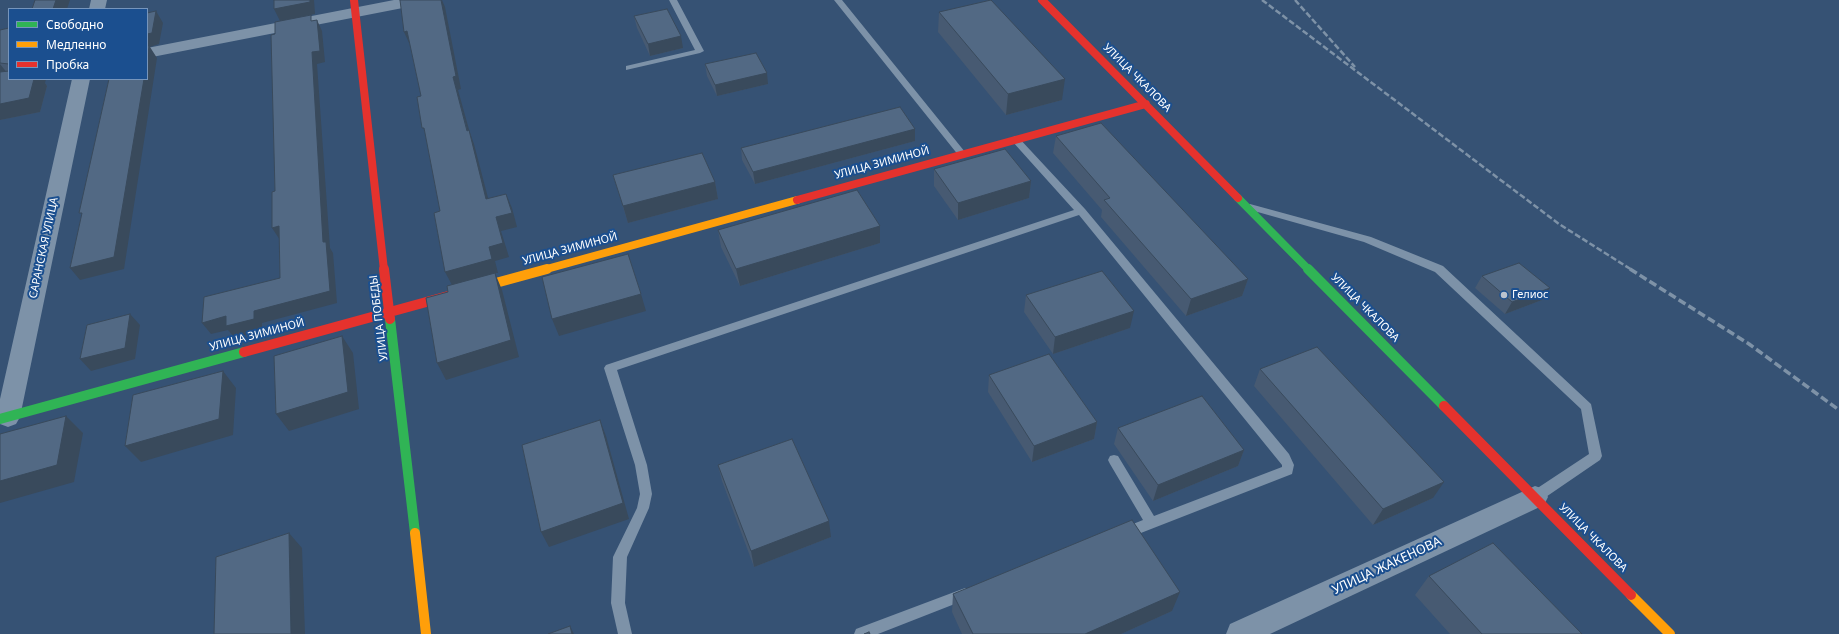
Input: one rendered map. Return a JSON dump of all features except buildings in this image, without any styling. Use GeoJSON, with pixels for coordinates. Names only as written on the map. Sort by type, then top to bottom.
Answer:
{"type":"FeatureCollection","features":[{"type":"Feature","properties":{"kind":"street"},"geometry":{"type":"LineString","coordinates":[[148,53],[355,6],[418,0]]}},
{"type":"Feature","properties":{"kind":"street","name":"УЛИЦА ЧКАЛОВА"},"geometry":{"type":"LineString","coordinates":[[1044,1],[1670,634]]}},
{"type":"Feature","properties":{"kind":"street","name":"УЛИЦА ПОБЕДЫ"},"geometry":{"type":"LineString","coordinates":[[355,6],[426,634]]}},
{"type":"Feature","properties":{"kind":"street","name":"САРАНСКАЯ УЛИЦА"},"geometry":{"type":"LineString","coordinates":[[4,418],[81,80]]}},
{"type":"Feature","properties":{"kind":"street","name":"УЛИЦА ЗИМИНОЙ"},"geometry":{"type":"LineString","coordinates":[[4,418],[1146,104]]}},
{"type":"Feature","properties":{"kind":"street","name":"УЛИЦА ЖАКЕНОВА"},"geometry":{"type":"LineString","coordinates":[[1240,634],[1535,497]]}},
{"type":"Feature","properties":{"kind":"lane"},"geometry":{"type":"LineString","coordinates":[[629,68],[700,52],[673,0]]}},
{"type":"Feature","properties":{"kind":"lane"},"geometry":{"type":"LineString","coordinates":[[838,0],[962,154]]}},
{"type":"Feature","properties":{"kind":"lane"},"geometry":{"type":"LineString","coordinates":[[1015,140],[1081,212],[1280,452],[1288,465],[1288,470],[1114,537]]}},
{"type":"Feature","properties":{"kind":"lane"},"geometry":{"type":"LineString","coordinates":[[1247,207],[1367,239],[1438,268],[1587,407],[1596,456],[1535,497]]}},
{"type":"Feature","properties":{"kind":"lane"},"geometry":{"type":"LineString","coordinates":[[625,634],[618,602],[620,556],[643,508],[646,494],[641,465],[610,368],[1081,212]]}},
{"type":"Feature","properties":{"kind":"lane"},"geometry":{"type":"LineString","coordinates":[[1114,460],[1151,523]]}},
{"type":"Feature","properties":{"kind":"lane"},"geometry":{"type":"LineString","coordinates":[[861,634],[980,588]]}},
{"type":"Feature","properties":{"kind":"railway"},"geometry":{"type":"LineString","coordinates":[[1262,0],[1559,224],[1632,270]]}},
{"type":"Feature","properties":{"kind":"railway"},"geometry":{"type":"LineString","coordinates":[[1295,0],[1355,67]]}},
{"type":"Feature","properties":{"kind":"railway"},"geometry":{"type":"LineString","coordinates":[[1630,269],[1749,344],[1839,410]]}},
{"type":"Feature","properties":{"kind":"traffic: fast"},"geometry":{"type":"LineString","coordinates":[[1238,198],[1444,406]]}},
{"type":"Feature","properties":{"kind":"traffic: fast"},"geometry":{"type":"LineString","coordinates":[[390,319],[415,533]]}},
{"type":"Feature","properties":{"kind":"traffic: fast"},"geometry":{"type":"LineString","coordinates":[[0,419],[244,352]]}},
{"type":"Feature","properties":{"kind":"traffic: slow"},"geometry":{"type":"LineString","coordinates":[[492,284],[797,200]]}},
{"type":"Feature","properties":{"kind":"traffic: slow"},"geometry":{"type":"LineString","coordinates":[[415,533],[426,634]]}},
{"type":"Feature","properties":{"kind":"traffic: slow"},"geometry":{"type":"LineString","coordinates":[[1631,595],[1670,634]]}},
{"type":"Feature","properties":{"kind":"traffic: jam"},"geometry":{"type":"LineString","coordinates":[[354,0],[390,319]]}},
{"type":"Feature","properties":{"kind":"traffic: jam"},"geometry":{"type":"LineString","coordinates":[[1042,0],[1238,198]]}},
{"type":"Feature","properties":{"kind":"traffic: jam"},"geometry":{"type":"LineString","coordinates":[[797,200],[1146,104]]}},
{"type":"Feature","properties":{"kind":"traffic: jam"},"geometry":{"type":"LineString","coordinates":[[244,352],[492,284]]}},
{"type":"Feature","properties":{"kind":"traffic: jam"},"geometry":{"type":"LineString","coordinates":[[1444,406],[1631,595]]}},
{"type":"Feature","properties":{"kind":"place","name":"Гелиос"},"geometry":{"type":"Point","coordinates":[1504,295]}}]}
